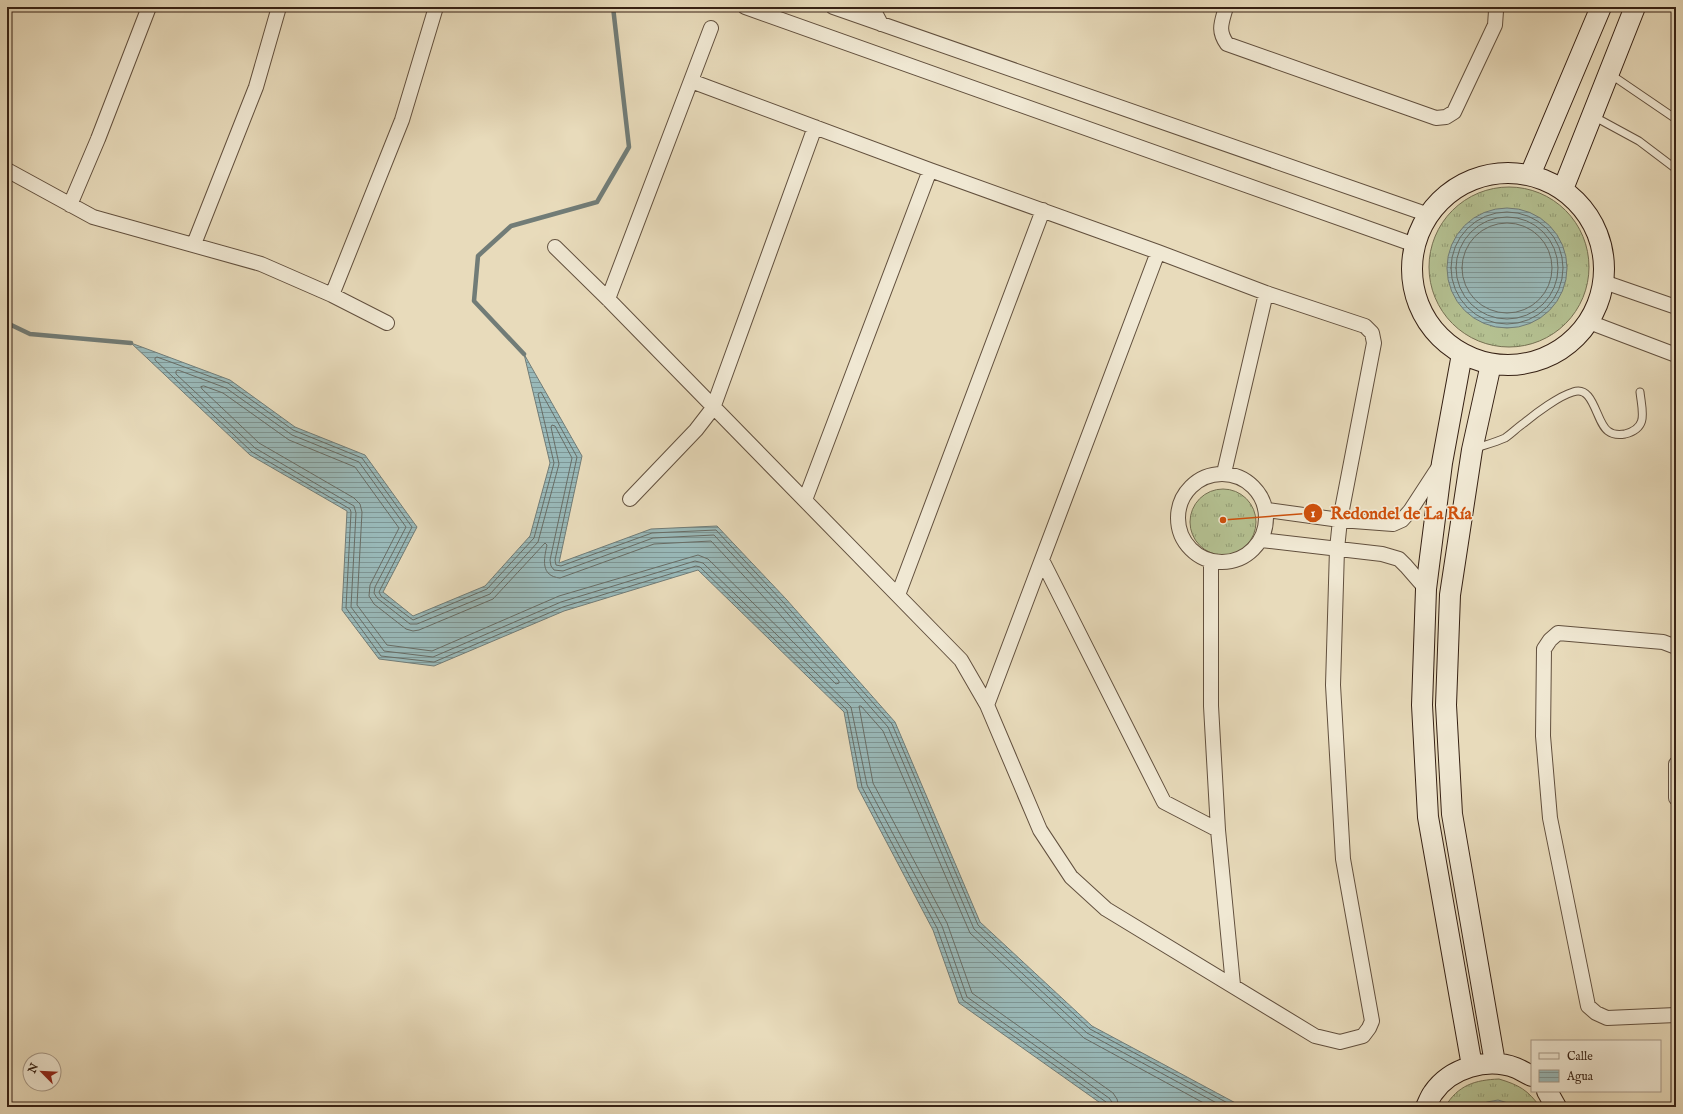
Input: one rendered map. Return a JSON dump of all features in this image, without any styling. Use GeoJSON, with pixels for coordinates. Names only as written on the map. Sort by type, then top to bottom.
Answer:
{"type":"FeatureCollection","features":[{"type":"Feature","properties":{"kind":"street"},"geometry":{"type":"LineString","coordinates":[[70,205],[98,139],[149,7]]}},
{"type":"Feature","properties":{"kind":"street"},"geometry":{"type":"LineString","coordinates":[[194,244],[256,87],[279,7]]}},
{"type":"Feature","properties":{"kind":"street"},"geometry":{"type":"LineString","coordinates":[[332,295],[402,120],[436,7]]}},
{"type":"Feature","properties":{"kind":"street"},"geometry":{"type":"LineString","coordinates":[[745,7],[1415,245]]}},
{"type":"Feature","properties":{"kind":"street"},"geometry":{"type":"LineString","coordinates":[[833,7],[1429,215]]}},
{"type":"Feature","properties":{"kind":"street"},"geometry":{"type":"LineString","coordinates":[[872,7],[881,24]]}},
{"type":"Feature","properties":{"kind":"street"},"geometry":{"type":"LineString","coordinates":[[1226,7],[1221,24],[1221,30],[1222,36],[1228,44],[1436,118],[1446,117],[1454,112],[1496,25],[1496,11],[1494,7]]}},
{"type":"Feature","properties":{"kind":"street"},"geometry":{"type":"LineString","coordinates":[[1530,175],[1601,7]]}},
{"type":"Feature","properties":{"kind":"street"},"geometry":{"type":"LineString","coordinates":[[1563,189],[1635,7]]}},
{"type":"Feature","properties":{"kind":"street"},"geometry":{"type":"LineString","coordinates":[[608,299],[711,28]]}},
{"type":"Feature","properties":{"kind":"street"},"geometry":{"type":"LineString","coordinates":[[554,247],[608,299],[961,660],[987,705],[1040,830],[1071,877],[1106,909],[1315,1036],[1340,1042],[1363,1036],[1372,1021],[1343,859],[1332,685],[1337,549],[1340,520],[1374,343],[1372,333],[1365,326],[1266,293],[691,81]]}},
{"type":"Feature","properties":{"kind":"street"},"geometry":{"type":"LineString","coordinates":[[630,499],[696,430],[713,408],[815,127]]}},
{"type":"Feature","properties":{"kind":"street"},"geometry":{"type":"LineString","coordinates":[[7,170],[93,217],[194,244],[261,264],[332,295],[388,323]]}},
{"type":"Feature","properties":{"kind":"street"},"geometry":{"type":"LineString","coordinates":[[805,500],[930,170]]}},
{"type":"Feature","properties":{"kind":"street"},"geometry":{"type":"LineString","coordinates":[[1492,174],[1530,175],[1563,189],[1588,214],[1602,246],[1604,282],[1589,322],[1563,349],[1528,364],[1491,364],[1462,354],[1437,334],[1420,308],[1412,276],[1415,245],[1429,215],[1456,188],[1492,174]]}},
{"type":"Feature","properties":{"kind":"street"},"geometry":{"type":"LineString","coordinates":[[898,595],[1044,210]]}},
{"type":"Feature","properties":{"kind":"street"},"geometry":{"type":"LineString","coordinates":[[987,705],[1158,252]]}},
{"type":"Feature","properties":{"kind":"street"},"geometry":{"type":"LineString","coordinates":[[1604,282],[1676,307]]}},
{"type":"Feature","properties":{"kind":"street"},"geometry":{"type":"LineString","coordinates":[[1224,473],[1266,293]]}},
{"type":"Feature","properties":{"kind":"street"},"geometry":{"type":"LineString","coordinates":[[1589,322],[1676,355]]}},
{"type":"Feature","properties":{"kind":"street"},"geometry":{"type":"LineString","coordinates":[[1462,354],[1442,463],[1426,589],[1422,705],[1428,817],[1472,1066]]}},
{"type":"Feature","properties":{"kind":"street"},"geometry":{"type":"LineString","coordinates":[[1491,364],[1472,450],[1450,595],[1446,705],[1452,814],[1495,1063]]}},
{"type":"Feature","properties":{"kind":"street"},"geometry":{"type":"LineString","coordinates":[[1267,510],[1340,520],[1393,524],[1402,520],[1442,463]]}},
{"type":"Feature","properties":{"kind":"street"},"geometry":{"type":"LineString","coordinates":[[1224,473],[1239,476],[1252,484],[1262,495],[1267,510],[1267,525],[1261,540],[1252,551],[1240,559],[1226,562],[1211,561],[1198,555],[1187,546],[1180,533],[1178,519],[1180,504],[1186,491],[1197,481],[1210,475],[1224,473]]}},
{"type":"Feature","properties":{"kind":"street"},"geometry":{"type":"LineString","coordinates":[[1261,540],[1382,554],[1399,559],[1426,589]]}},
{"type":"Feature","properties":{"kind":"street"},"geometry":{"type":"LineString","coordinates":[[1042,560],[1164,802],[1218,830]]}},
{"type":"Feature","properties":{"kind":"street"},"geometry":{"type":"LineString","coordinates":[[1211,561],[1211,706],[1218,830],[1233,985]]}},
{"type":"Feature","properties":{"kind":"street"},"geometry":{"type":"LineString","coordinates":[[1676,647],[1663,642],[1558,633],[1550,640],[1544,649],[1543,736],[1550,818],[1588,1006],[1596,1013],[1607,1018],[1676,1015]]}},
{"type":"Feature","properties":{"kind":"street"},"geometry":{"type":"LineString","coordinates":[[1676,764],[1676,798]]}},
{"type":"Feature","properties":{"kind":"street"},"geometry":{"type":"LineString","coordinates":[[1426,1107],[1433,1093],[1450,1076],[1472,1066],[1495,1063],[1516,1067],[1531,1075]]}},
{"type":"Feature","properties":{"kind":"street"},"geometry":{"type":"LineString","coordinates":[[1548,1092],[1556,1107]]}},
{"type":"Feature","properties":{"kind":"lane"},"geometry":{"type":"LineString","coordinates":[[1609,73],[1676,119]]}},
{"type":"Feature","properties":{"kind":"lane"},"geometry":{"type":"LineString","coordinates":[[1593,116],[1639,141],[1676,169]]}},
{"type":"Feature","properties":{"kind":"lane"},"geometry":{"type":"LineString","coordinates":[[1472,450],[1505,437],[1534,415],[1566,395],[1577,391],[1585,393],[1589,396],[1595,406],[1603,426],[1607,431],[1618,435],[1627,433],[1638,429],[1642,423],[1640,392]]}},
{"type":"Feature","properties":{"kind":"green space"},"geometry":{"type":"Polygon","coordinates":[[[1501,187],[1517,187],[1532,190],[1547,196],[1566,210],[1580,229],[1583,236],[1589,259],[1589,275],[1583,298],[1580,305],[1566,324],[1547,338],[1532,344],[1517,347],[1501,347],[1486,344],[1471,338],[1452,324],[1447,318],[1438,305],[1432,290],[1429,275],[1429,259],[1432,244],[1438,229],[1452,210],[1458,205],[1471,196],[1486,190],[1501,187]]]}},
{"type":"Feature","properties":{"kind":"green space"},"geometry":{"type":"Polygon","coordinates":[[[1223,489],[1236,492],[1246,499],[1253,509],[1256,522],[1253,535],[1246,545],[1236,552],[1223,555],[1210,552],[1200,545],[1193,535],[1190,522],[1193,509],[1200,499],[1210,492],[1223,489]]]}},
{"type":"Feature","properties":{"kind":"green space"},"geometry":{"type":"Polygon","coordinates":[[[1499,1079],[1527,1092],[1540,1107],[1445,1107],[1456,1093],[1468,1085],[1475,1082],[1499,1079]]]}},
{"type":"Feature","properties":{"kind":"water"},"geometry":{"type":"Polygon","coordinates":[[[1507,208],[1519,209],[1530,213],[1540,218],[1549,226],[1557,235],[1562,245],[1566,256],[1566,280],[1562,291],[1557,301],[1549,310],[1540,318],[1530,323],[1519,327],[1507,328],[1495,327],[1484,323],[1474,318],[1465,310],[1457,301],[1452,291],[1448,280],[1447,268],[1448,256],[1452,245],[1457,235],[1465,226],[1474,218],[1484,213],[1495,209],[1507,208]]]}},
{"type":"Feature","properties":{"kind":"water"},"geometry":{"type":"Polygon","coordinates":[[[131,343],[230,380],[295,427],[365,455],[417,527],[383,592],[413,616],[485,586],[530,536],[550,463],[524,354],[582,456],[559,563],[651,529],[717,526],[786,599],[895,722],[980,922],[1092,1026],[1243,1107],[1106,1107],[959,1003],[933,930],[858,788],[844,712],[698,570],[564,611],[434,666],[379,659],[342,610],[347,511],[250,455],[131,343]]]}},
{"type":"Feature","properties":{"kind":"water"},"geometry":{"type":"Polygon","coordinates":[[[1498,1100],[1515,1107],[1477,1107],[1487,1102],[1498,1100]]]}},
{"type":"Feature","properties":{"kind":"waterway"},"geometry":{"type":"LineString","coordinates":[[524,354],[474,301],[478,256],[511,226],[597,202],[629,147],[613,7]]}},
{"type":"Feature","properties":{"kind":"waterway"},"geometry":{"type":"LineString","coordinates":[[7,323],[30,334],[131,343]]}},
{"type":"Feature","properties":{"kind":"place","name":"Redondel de La Ría"},"geometry":{"type":"Point","coordinates":[1223,520]}}]}
